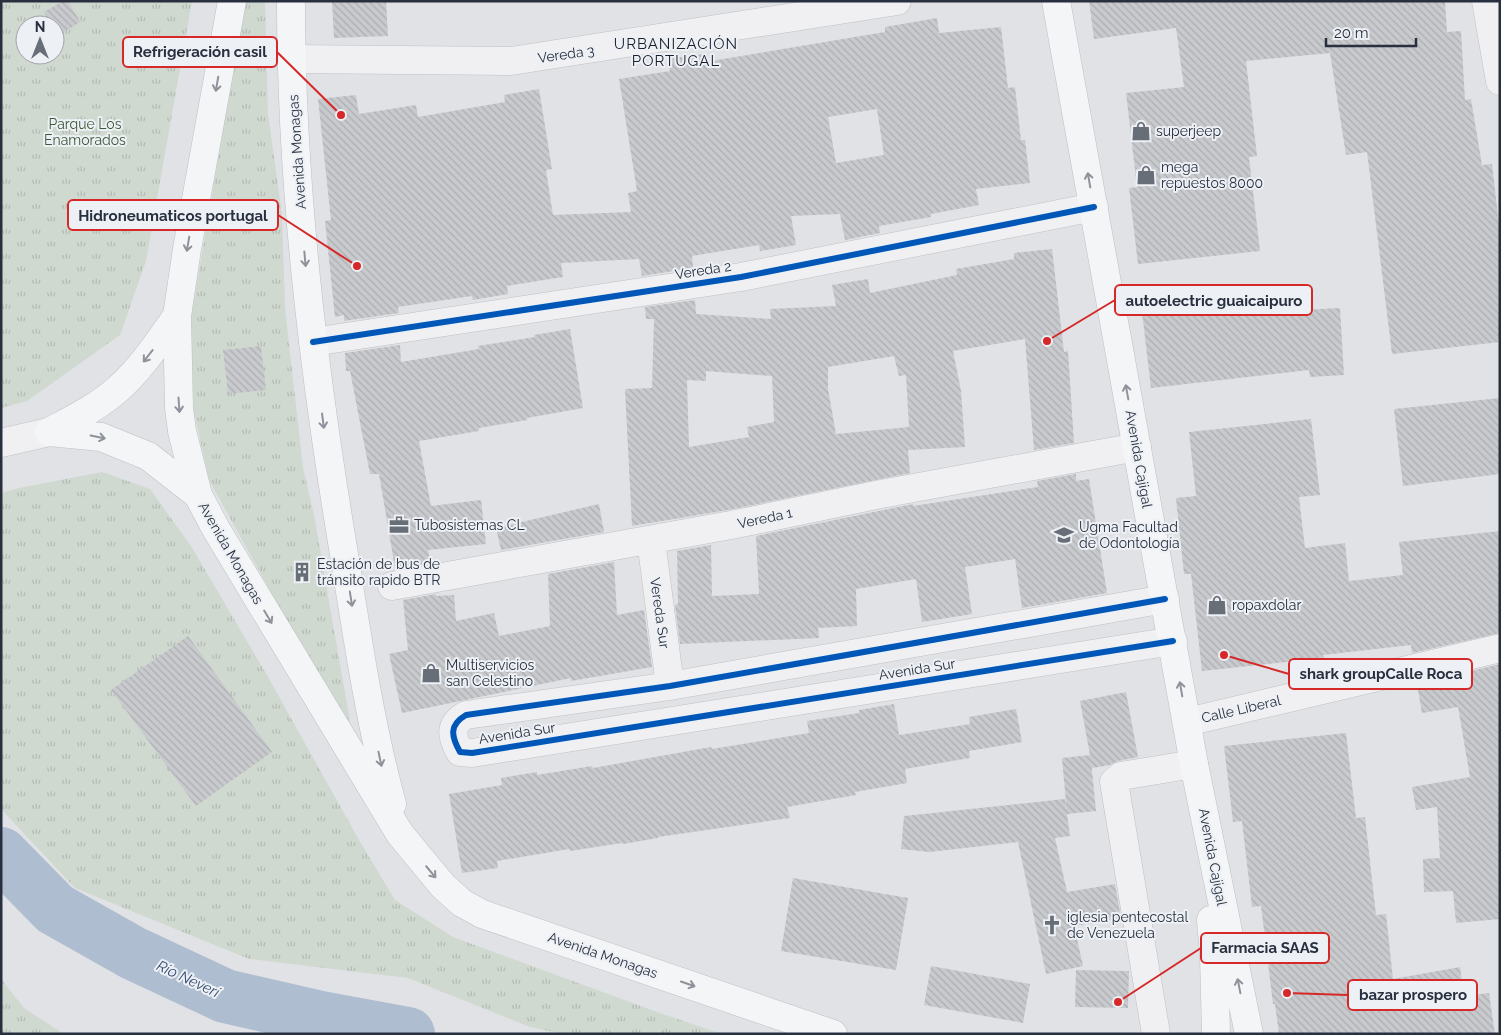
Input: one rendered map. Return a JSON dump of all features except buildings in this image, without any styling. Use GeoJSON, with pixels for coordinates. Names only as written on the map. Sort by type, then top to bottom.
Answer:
{"type":"FeatureCollection","features":[{"type":"Feature","properties":{"kind":"main road","name":"Avenida Monagas"},"geometry":{"type":"LineString","coordinates":[[232,1],[186,249],[177,316],[179,408],[182,431],[198,494],[221,538],[400,834],[443,886],[462,903],[482,914],[834,1034]]}},
{"type":"Feature","properties":{"kind":"main road","name":"Avenida Monagas"},"geometry":{"type":"LineString","coordinates":[[291,1],[291,60],[300,198],[313,342],[326,446],[369,705],[382,766],[400,834]]}},
{"type":"Feature","properties":{"kind":"main road","name":"Avenida Cajigal"},"geometry":{"type":"LineString","coordinates":[[1056,1],[1197,777],[1249,1034]]}},
{"type":"Feature","properties":{"kind":"main road"},"geometry":{"type":"LineString","coordinates":[[49,432],[86,413],[118,388],[146,358],[177,316]]}},
{"type":"Feature","properties":{"kind":"main road"},"geometry":{"type":"LineString","coordinates":[[49,432],[101,437],[148,456],[198,494]]}},
{"type":"Feature","properties":{"kind":"main road"},"geometry":{"type":"LineString","coordinates":[[1197,777],[1214,955],[1216,1034]]}},
{"type":"Feature","properties":{"kind":"street","name":"Vereda 3"},"geometry":{"type":"LineString","coordinates":[[291,60],[512,62],[897,1]]}},
{"type":"Feature","properties":{"kind":"street"},"geometry":{"type":"LineString","coordinates":[[1486,1],[1500,80]]}},
{"type":"Feature","properties":{"kind":"street","name":"Vereda 2"},"geometry":{"type":"LineString","coordinates":[[313,342],[741,277],[1094,208]]}},
{"type":"Feature","properties":{"kind":"street"},"geometry":{"type":"LineString","coordinates":[[1,443],[49,432]]}},
{"type":"Feature","properties":{"kind":"street","name":"Vereda 1"},"geometry":{"type":"LineString","coordinates":[[392,586],[651,540],[881,494],[1137,447]]}},
{"type":"Feature","properties":{"kind":"street","name":"Vereda Sur"},"geometry":{"type":"LineString","coordinates":[[651,540],[670,686]]}},
{"type":"Feature","properties":{"kind":"street","name":"Avenida Sur"},"geometry":{"type":"LineString","coordinates":[[1165,599],[670,686],[466,715],[458,720],[453,728],[455,743],[460,752],[472,753],[1173,641]]}},
{"type":"Feature","properties":{"kind":"street","name":"Calle Liberal"},"geometry":{"type":"LineString","coordinates":[[1187,722],[1500,648]]}},
{"type":"Feature","properties":{"kind":"street"},"geometry":{"type":"LineString","coordinates":[[1156,1034],[1114,782],[1121,776],[1197,777]]}},
{"type":"Feature","properties":{"kind":"green space","name":"Parque Los Enamorados"},"geometry":{"type":"Polygon","coordinates":[[[1,1],[192,1],[146,261],[120,335],[27,401],[1,408],[1,1]]]}},
{"type":"Feature","properties":{"kind":"green space"},"geometry":{"type":"Polygon","coordinates":[[[245,1],[265,1],[268,114],[282,215],[285,308],[303,468],[314,515],[350,722],[307,657],[209,480],[194,412],[190,324],[245,1]]]}},
{"type":"Feature","properties":{"kind":"green space"},"geometry":{"type":"Polygon","coordinates":[[[102,472],[150,489],[191,546],[395,900],[453,937],[722,1034],[563,1034],[530,1027],[408,978],[249,959],[75,888],[1,809],[1,493],[102,472]]]}},
{"type":"Feature","properties":{"kind":"green space"},"geometry":{"type":"Polygon","coordinates":[[[1,979],[24,1008],[64,1034],[1,1034],[1,979]]]}},
{"type":"Feature","properties":{"kind":"waterway","name":"Río Neverí"},"geometry":{"type":"LineString","coordinates":[[1,854],[55,909],[133,953],[225,996],[321,1018],[408,1034]]}},
{"type":"Feature","properties":{"kind":"cycle path"},"geometry":{"type":"LineString","coordinates":[[313,342],[741,277],[1094,207]]}},
{"type":"Feature","properties":{"kind":"cycle path"},"geometry":{"type":"LineString","coordinates":[[1165,599],[670,686],[466,715],[454,727],[453,736],[460,752],[472,753],[1173,641]]}},
{"type":"Feature","properties":{"kind":"place","name":"Refrigeración casil"},"geometry":{"type":"Point","coordinates":[341,115]}},
{"type":"Feature","properties":{"kind":"place","name":"superjeep"},"geometry":{"type":"Point","coordinates":[1141,131]}},
{"type":"Feature","properties":{"kind":"place","name":"mega repuestos 8000"},"geometry":{"type":"Point","coordinates":[1146,175]}},
{"type":"Feature","properties":{"kind":"place","name":"Hidroneumaticos portugal"},"geometry":{"type":"Point","coordinates":[357,266]}},
{"type":"Feature","properties":{"kind":"place","name":"autoelectric guaicaipuro"},"geometry":{"type":"Point","coordinates":[1047,341]}},
{"type":"Feature","properties":{"kind":"place","name":"Tubosistemas CL"},"geometry":{"type":"Point","coordinates":[399,525]}},
{"type":"Feature","properties":{"kind":"place","name":"Ugma Facultad de Odontología"},"geometry":{"type":"Point","coordinates":[1064,535]}},
{"type":"Feature","properties":{"kind":"place","name":"Estación de bus de tránsito rapido BTR"},"geometry":{"type":"Point","coordinates":[302,572]}},
{"type":"Feature","properties":{"kind":"place","name":"ropaxdolar"},"geometry":{"type":"Point","coordinates":[1217,605]}},
{"type":"Feature","properties":{"kind":"place","name":"shark groupCalle Roca"},"geometry":{"type":"Point","coordinates":[1224,655]}},
{"type":"Feature","properties":{"kind":"place","name":"Multiservicios san Celestino"},"geometry":{"type":"Point","coordinates":[431,673]}},
{"type":"Feature","properties":{"kind":"place","name":"iglesia pentecostal de Venezuela"},"geometry":{"type":"Point","coordinates":[1052,925]}},
{"type":"Feature","properties":{"kind":"place","name":"bazar prospero"},"geometry":{"type":"Point","coordinates":[1287,993]}},
{"type":"Feature","properties":{"kind":"place","name":"Farmacia SAAS"},"geometry":{"type":"Point","coordinates":[1118,1002]}},
{"type":"Feature","properties":{"kind":"district","name":"URBANIZACIÓN PORTUGAL"},"geometry":{"type":"Point","coordinates":[676,52]}}]}
